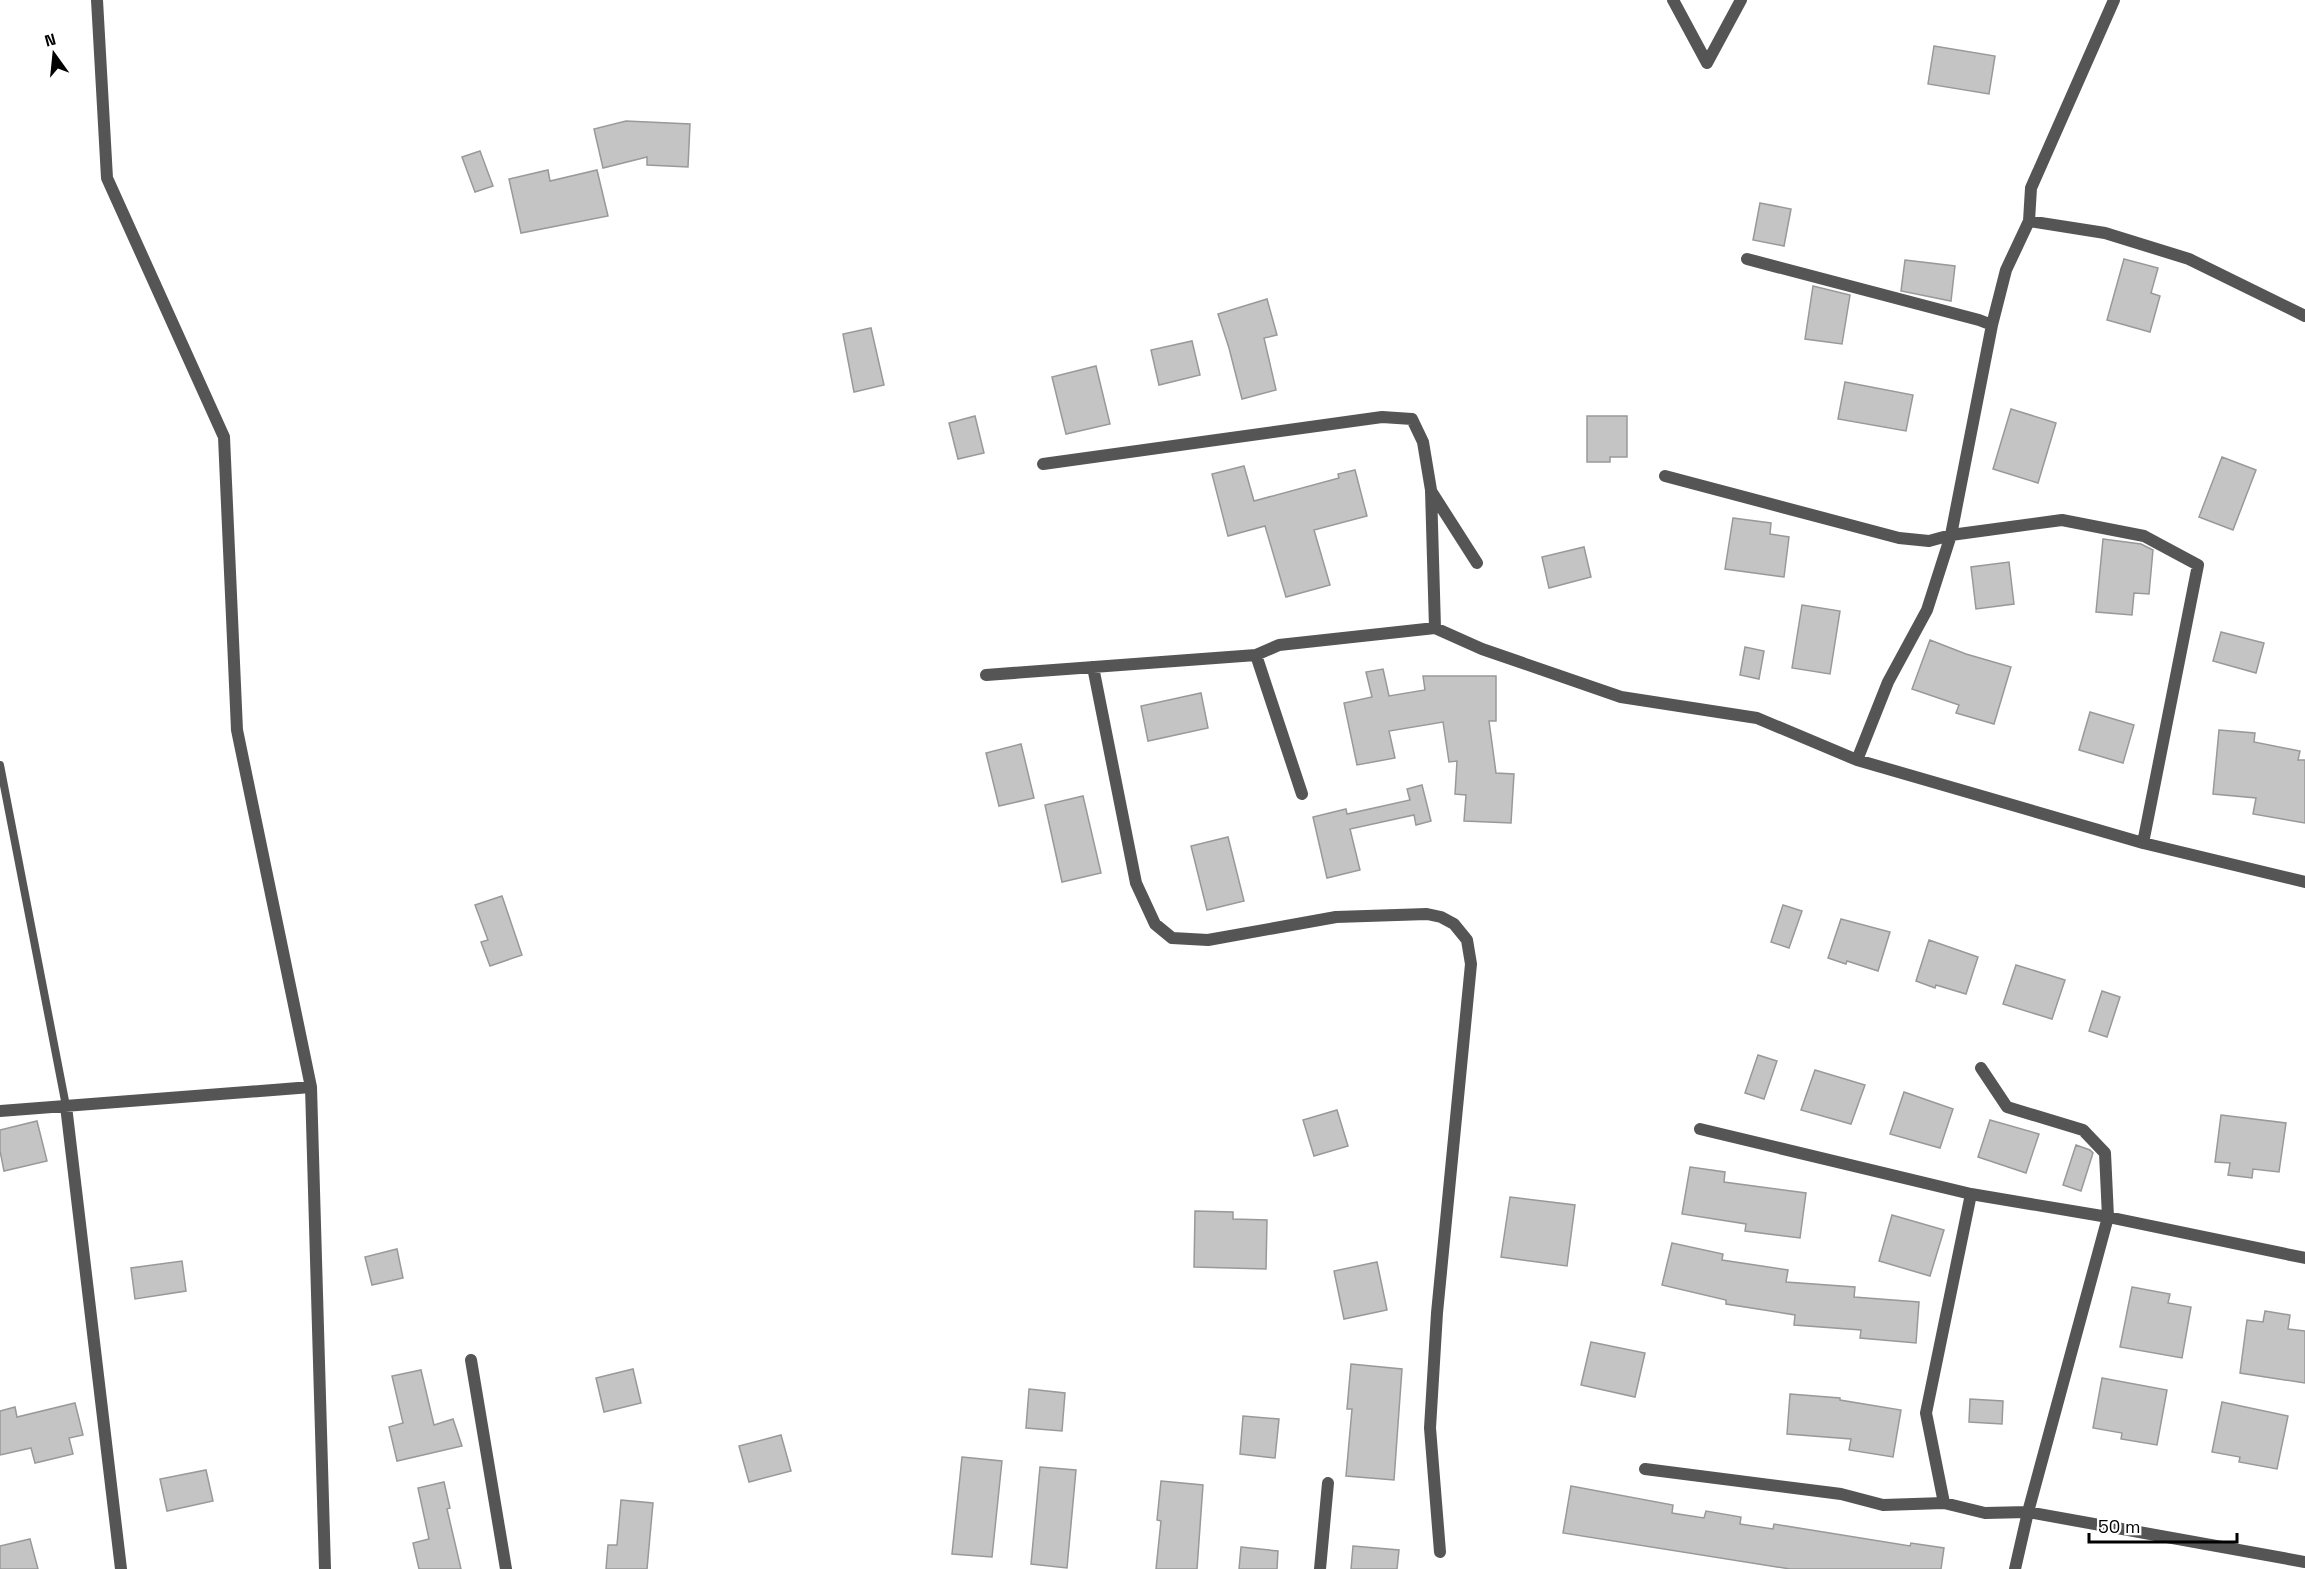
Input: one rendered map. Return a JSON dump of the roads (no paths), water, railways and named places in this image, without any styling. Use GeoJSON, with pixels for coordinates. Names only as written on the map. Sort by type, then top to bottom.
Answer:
{"type":"FeatureCollection","features":[{"type":"Feature","properties":{"kind":"street"},"geometry":{"type":"LineString","coordinates":[[97,0],[107,178],[224,436],[237,730],[311,1087],[325,1569]]}},
{"type":"Feature","properties":{"kind":"street"},"geometry":{"type":"LineString","coordinates":[[1673,0],[1707,63],[1741,0]]}},
{"type":"Feature","properties":{"kind":"street"},"geometry":{"type":"LineString","coordinates":[[1857,760],[1888,682],[1927,610],[1951,535],[1992,325],[2006,270],[2029,221],[2031,188],[2114,0]]}},
{"type":"Feature","properties":{"kind":"street"},"geometry":{"type":"LineString","coordinates":[[2029,221],[2105,233],[2189,259],[2305,316]]}},
{"type":"Feature","properties":{"kind":"street"},"geometry":{"type":"LineString","coordinates":[[1747,259],[1992,325]]}},
{"type":"Feature","properties":{"kind":"street"},"geometry":{"type":"LineString","coordinates":[[1043,464],[1382,417],[1412,419],[1423,442],[1431,490],[1435,628]]}},
{"type":"Feature","properties":{"kind":"street"},"geometry":{"type":"LineString","coordinates":[[1665,476],[1899,538],[1929,541],[1951,535],[2062,520],[2144,536],[2198,565],[2143,843]]}},
{"type":"Feature","properties":{"kind":"street"},"geometry":{"type":"LineString","coordinates":[[1431,490],[1477,562]]}},
{"type":"Feature","properties":{"kind":"street"},"geometry":{"type":"LineString","coordinates":[[986,675],[1256,655],[1279,645],[1435,628],[1482,649],[1621,697],[1758,718],[1857,760],[2143,843],[2305,882]]}},
{"type":"Feature","properties":{"kind":"street"},"geometry":{"type":"LineString","coordinates":[[1256,655],[1302,794]]}},
{"type":"Feature","properties":{"kind":"street"},"geometry":{"type":"LineString","coordinates":[[1093,667],[1136,883],[1155,924],[1172,938],[1208,940],[1336,917],[1427,914],[1442,917],[1454,924],[1467,940],[1472,964],[1437,1313],[1430,1428],[1440,1552]]}},
{"type":"Feature","properties":{"kind":"street"},"geometry":{"type":"LineString","coordinates":[[1981,1068],[2007,1107],[2083,1130],[2105,1153],[2108,1217],[2028,1512],[2015,1569]]}},
{"type":"Feature","properties":{"kind":"street"},"geometry":{"type":"LineString","coordinates":[[0,1111],[311,1087]]}},
{"type":"Feature","properties":{"kind":"street"},"geometry":{"type":"LineString","coordinates":[[66,1106],[121,1569]]}},
{"type":"Feature","properties":{"kind":"street"},"geometry":{"type":"LineString","coordinates":[[1700,1129],[1971,1194],[2108,1217],[2305,1258]]}},
{"type":"Feature","properties":{"kind":"street"},"geometry":{"type":"LineString","coordinates":[[1944,1503],[1926,1413],[1971,1194]]}},
{"type":"Feature","properties":{"kind":"street"},"geometry":{"type":"LineString","coordinates":[[471,1360],[506,1569]]}},
{"type":"Feature","properties":{"kind":"street"},"geometry":{"type":"LineString","coordinates":[[1645,1469],[1841,1494],[1883,1505],[1944,1503],[1985,1513],[2028,1512],[2305,1562]]}},
{"type":"Feature","properties":{"kind":"street"},"geometry":{"type":"LineString","coordinates":[[1320,1569],[1328,1483]]}},
{"type":"Feature","properties":{"kind":"lane"},"geometry":{"type":"LineString","coordinates":[[0,765],[66,1106]]}}]}
